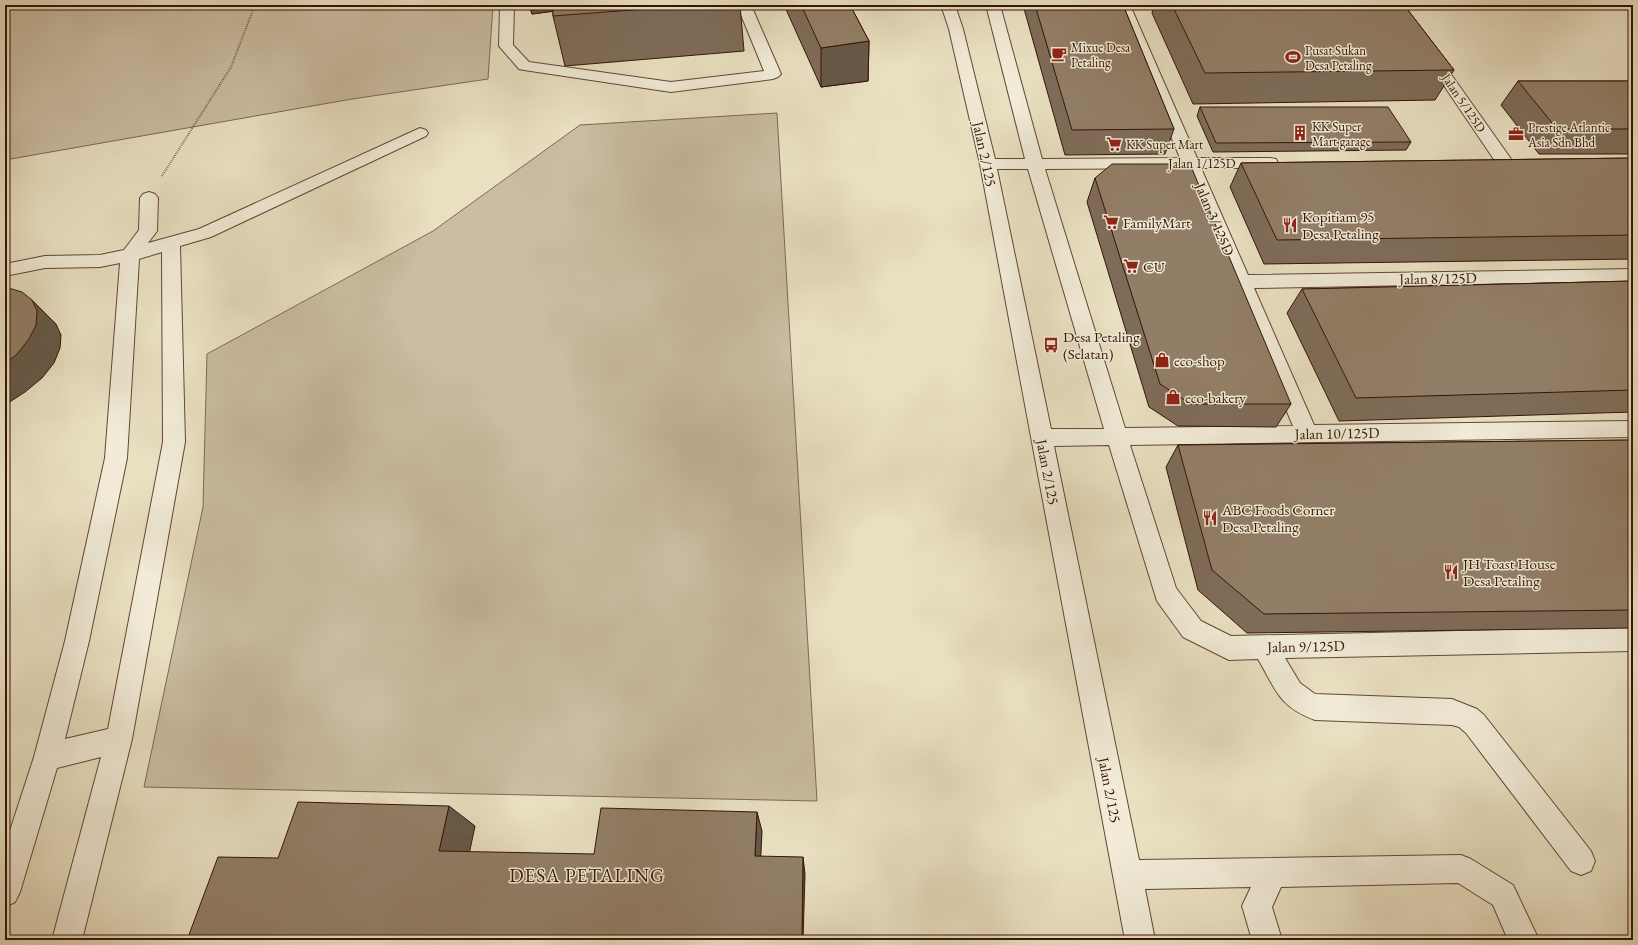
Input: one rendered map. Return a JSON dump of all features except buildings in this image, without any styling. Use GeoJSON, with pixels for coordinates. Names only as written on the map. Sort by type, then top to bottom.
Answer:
{"type":"FeatureCollection","features":[{"type":"Feature","properties":{"kind":"street"},"geometry":{"type":"LineString","coordinates":[[507,5],[506,46],[524,66],[671,87],[773,74],[744,5]]}},
{"type":"Feature","properties":{"kind":"street","name":"Jalan 2/125"},"geometry":{"type":"LineString","coordinates":[[948,5],[956,29],[988,164],[1140,940]]}},
{"type":"Feature","properties":{"kind":"street"},"geometry":{"type":"LineString","coordinates":[[993,5],[1035,164],[1116,437]]}},
{"type":"Feature","properties":{"kind":"street","name":"Jalan 3/125D"},"geometry":{"type":"LineString","coordinates":[[1123,5],[1307,434]]}},
{"type":"Feature","properties":{"kind":"street","name":"Jalan 5/125D"},"geometry":{"type":"LineString","coordinates":[[1421,41],[1504,163]]}},
{"type":"Feature","properties":{"kind":"street"},"geometry":{"type":"LineString","coordinates":[[5,270],[45,262],[100,261],[130,255],[205,233],[420,133]]}},
{"type":"Feature","properties":{"kind":"street","name":"Jalan 1/125D"},"geometry":{"type":"LineString","coordinates":[[988,164],[1285,163]]}},
{"type":"Feature","properties":{"kind":"street"},"geometry":{"type":"LineString","coordinates":[[5,892],[47,757],[77,641],[116,458],[130,255],[148,231],[149,198]]}},
{"type":"Feature","properties":{"kind":"street"},"geometry":{"type":"LineString","coordinates":[[148,231],[171,242]]}},
{"type":"Feature","properties":{"kind":"street"},"geometry":{"type":"LineString","coordinates":[[67,940],[119,739],[174,442],[171,242]]}},
{"type":"Feature","properties":{"kind":"street","name":"Jalan 8/125D"},"geometry":{"type":"LineString","coordinates":[[1242,282],[1633,275]]}},
{"type":"Feature","properties":{"kind":"street","name":"Jalan 10/125D"},"geometry":{"type":"LineString","coordinates":[[1041,438],[1633,429]]}},
{"type":"Feature","properties":{"kind":"street","name":"Jalan 9/125D"},"geometry":{"type":"LineString","coordinates":[[1116,437],[1166,593],[1192,629],[1229,648],[1633,639]]}},
{"type":"Feature","properties":{"kind":"street"},"geometry":{"type":"LineString","coordinates":[[1266,647],[1293,694],[1307,706],[1452,712],[1468,718],[1475,724],[1581,861]]}},
{"type":"Feature","properties":{"kind":"street"},"geometry":{"type":"LineString","coordinates":[[47,757],[119,739]]}},
{"type":"Feature","properties":{"kind":"street"},"geometry":{"type":"LineString","coordinates":[[1128,875],[1461,869],[1503,895],[1524,940]]}},
{"type":"Feature","properties":{"kind":"street"},"geometry":{"type":"LineString","coordinates":[[1267,940],[1257,906],[1273,872]]}},
{"type":"Feature","properties":{"kind":"path"},"geometry":{"type":"LineString","coordinates":[[149,198],[231,67],[255,5]]}},
{"type":"Feature","properties":{"kind":"shaded area"},"geometry":{"type":"Polygon","coordinates":[[[5,5],[493,5],[488,79],[352,99],[5,160],[5,5]]]}},
{"type":"Feature","properties":{"kind":"shaded area"},"geometry":{"type":"Polygon","coordinates":[[[777,113],[817,801],[144,787],[203,507],[207,354],[433,231],[580,125],[777,113]]]}},
{"type":"Feature","properties":{"kind":"place","name":"Mixue Desa Petaling"},"geometry":{"type":"Point","coordinates":[1059,54]}},
{"type":"Feature","properties":{"kind":"place","name":"Pusat Sukan Desa Petaling"},"geometry":{"type":"Point","coordinates":[1293,57]}},
{"type":"Feature","properties":{"kind":"place","name":"KK Super Mart garage"},"geometry":{"type":"Point","coordinates":[1300,133]}},
{"type":"Feature","properties":{"kind":"place","name":"Prestige Atlantic Asia Sdn Bhd"},"geometry":{"type":"Point","coordinates":[1516,134]}},
{"type":"Feature","properties":{"kind":"place","name":"KK Super Mart"},"geometry":{"type":"Point","coordinates":[1114,144]}},
{"type":"Feature","properties":{"kind":"place","name":"FamilyMart"},"geometry":{"type":"Point","coordinates":[1111,222]}},
{"type":"Feature","properties":{"kind":"place","name":"Kopitiam 95 Desa Petaling"},"geometry":{"type":"Point","coordinates":[1290,225]}},
{"type":"Feature","properties":{"kind":"place","name":"CU"},"geometry":{"type":"Point","coordinates":[1131,266]}},
{"type":"Feature","properties":{"kind":"place","name":"Desa Petaling (Selatan)"},"geometry":{"type":"Point","coordinates":[1051,345]}},
{"type":"Feature","properties":{"kind":"place","name":"eco-shop"},"geometry":{"type":"Point","coordinates":[1162,360]}},
{"type":"Feature","properties":{"kind":"place","name":"eco-bakery"},"geometry":{"type":"Point","coordinates":[1173,397]}},
{"type":"Feature","properties":{"kind":"place","name":"ABC Foods Corner Desa Petaling"},"geometry":{"type":"Point","coordinates":[1210,518]}},
{"type":"Feature","properties":{"kind":"place","name":"JH Toast House Desa Petaling"},"geometry":{"type":"Point","coordinates":[1451,572]}},
{"type":"Feature","properties":{"kind":"district","name":"DESA PETALING"},"geometry":{"type":"Point","coordinates":[587,875]}}]}
